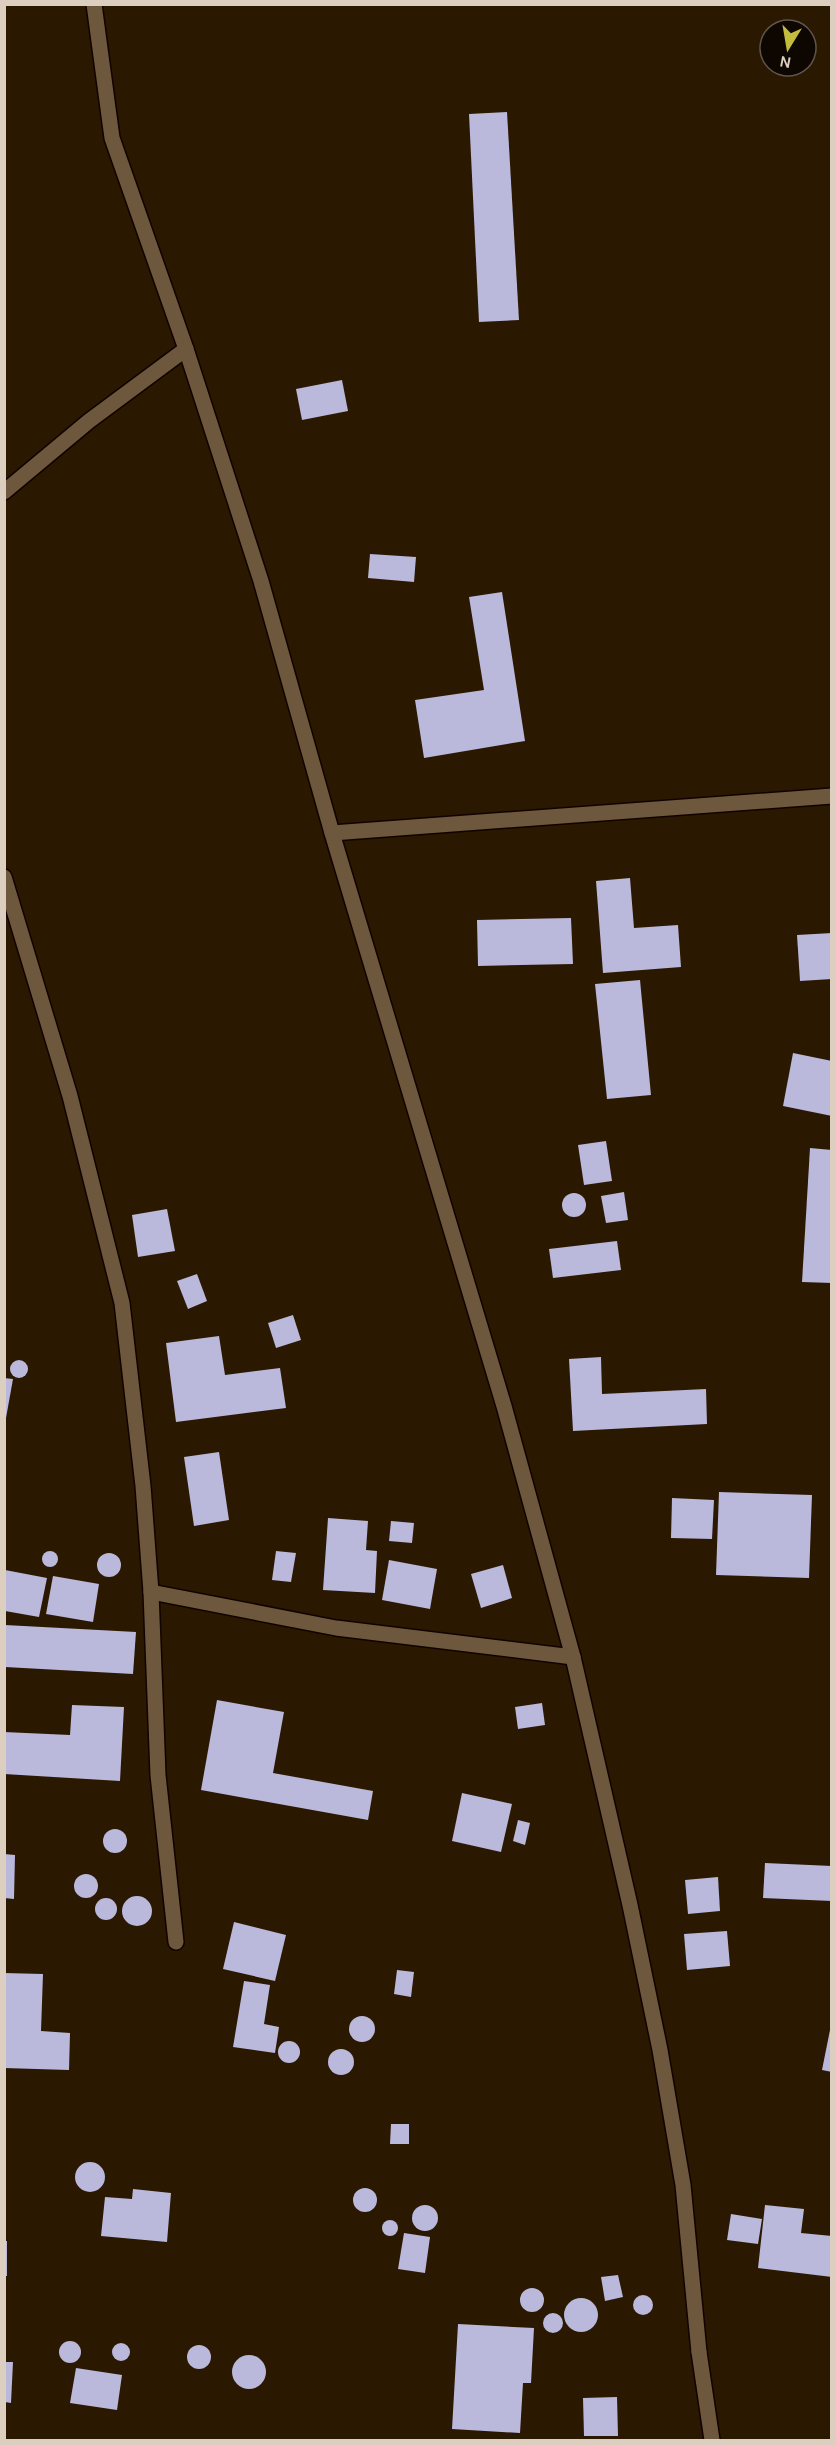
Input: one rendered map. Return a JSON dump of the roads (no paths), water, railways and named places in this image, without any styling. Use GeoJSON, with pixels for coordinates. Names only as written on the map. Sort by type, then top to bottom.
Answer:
{"type":"FeatureCollection","features":[{"type":"Feature","properties":{"kind":"street"},"geometry":{"type":"LineString","coordinates":[[94,4],[112,138],[186,349],[261,581],[332,833],[504,1406],[573,1657],[660,2050],[683,2185],[699,2352],[712,2440]]}},
{"type":"Feature","properties":{"kind":"street"},"geometry":{"type":"LineString","coordinates":[[4,492],[89,421],[186,349]]}},
{"type":"Feature","properties":{"kind":"street"},"geometry":{"type":"LineString","coordinates":[[332,833],[831,796]]}},
{"type":"Feature","properties":{"kind":"street"},"geometry":{"type":"LineString","coordinates":[[4,877],[70,1096],[122,1303],[144,1486],[151,1592],[158,1774],[176,1942]]}},
{"type":"Feature","properties":{"kind":"street"},"geometry":{"type":"LineString","coordinates":[[151,1592],[336,1628],[573,1657]]}}]}
